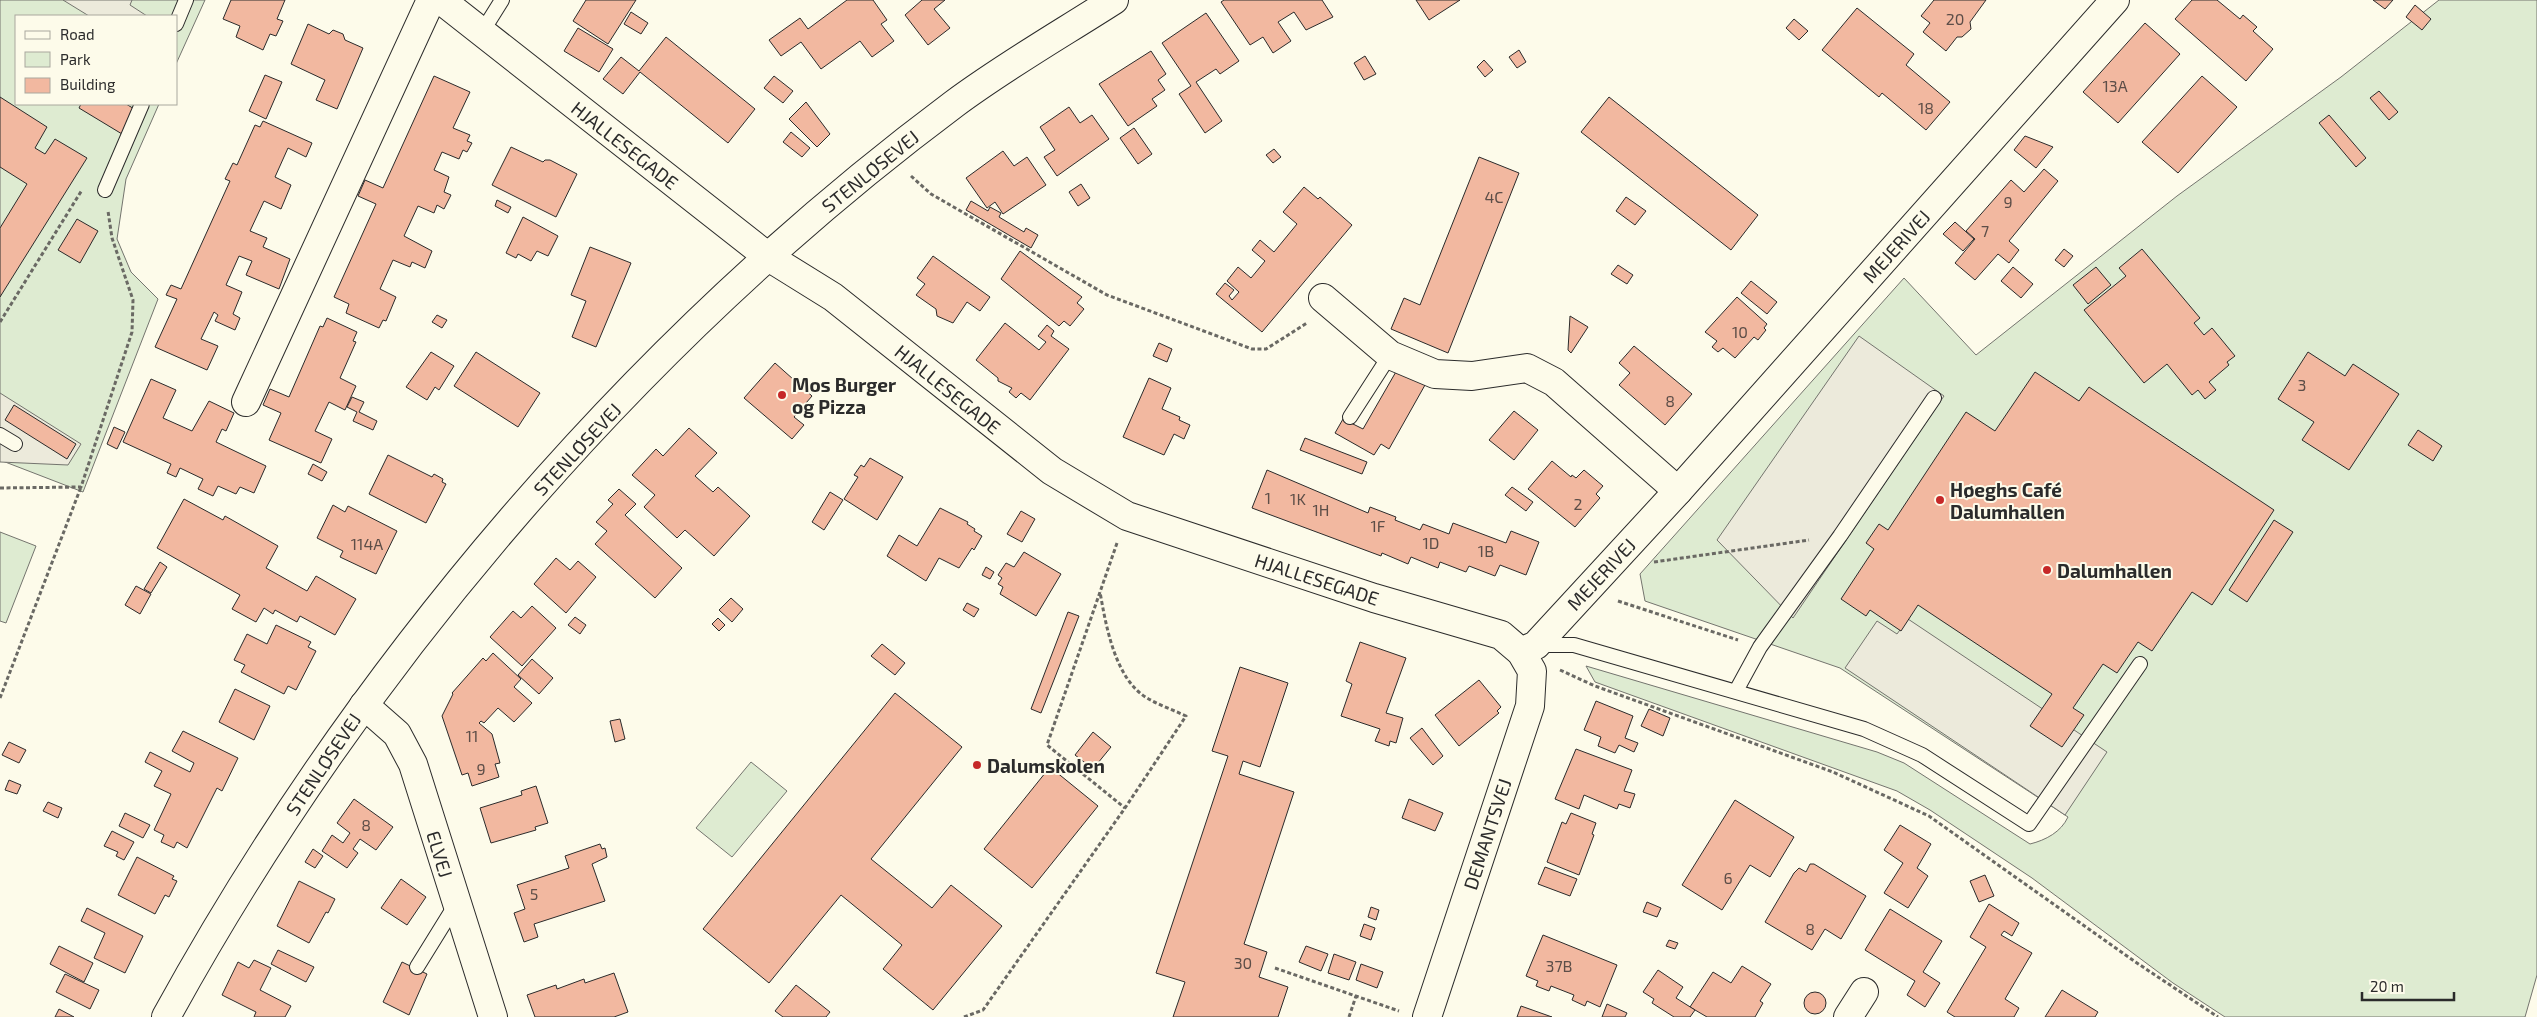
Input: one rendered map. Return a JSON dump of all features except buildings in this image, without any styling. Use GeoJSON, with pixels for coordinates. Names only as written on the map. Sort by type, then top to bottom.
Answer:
{"type":"FeatureCollection","features":[{"type":"Feature","properties":{"kind":"street"},"geometry":{"type":"LineString","coordinates":[[246,402],[431,0]]}},
{"type":"Feature","properties":{"kind":"street","name":"HJALLESEGADE"},"geometry":{"type":"LineString","coordinates":[[442,0],[766,256],[833,296],[1052,471],[1127,516],[1374,598],[1501,635],[1528,648]]}},
{"type":"Feature","properties":{"kind":"street","name":"STENLØSEVEJ"},"geometry":{"type":"LineString","coordinates":[[166,1017],[199,956],[296,803],[364,705],[478,558],[610,412],[766,256],[889,155],[957,102],[1114,0]]}},
{"type":"Feature","properties":{"kind":"street","name":"MEJERIVEJ"},"geometry":{"type":"LineString","coordinates":[[1528,648],[1586,590],[1678,491],[2115,0]]}},
{"type":"Feature","properties":{"kind":"street"},"geometry":{"type":"LineString","coordinates":[[1323,298],[1390,355],[1435,374],[1472,376],[1527,368],[1554,382],[1678,491]]}},
{"type":"Feature","properties":{"kind":"street","name":"DEMANTSVEJ"},"geometry":{"type":"LineString","coordinates":[[1417,1016],[1530,706],[1532,671],[1528,648]]}},
{"type":"Feature","properties":{"kind":"street","name":"ELVEJ"},"geometry":{"type":"LineString","coordinates":[[364,705],[397,734],[413,764],[493,1017]]}},
{"type":"Feature","properties":{"kind":"street"},"geometry":{"type":"LineString","coordinates":[[1848,1017],[1864,992]]}},
{"type":"Feature","properties":{"kind":"lane"},"geometry":{"type":"LineString","coordinates":[[178,19],[186,0]]}},
{"type":"Feature","properties":{"kind":"lane"},"geometry":{"type":"LineString","coordinates":[[482,32],[502,0]]}},
{"type":"Feature","properties":{"kind":"lane"},"geometry":{"type":"LineString","coordinates":[[105,190],[142,105]]}},
{"type":"Feature","properties":{"kind":"lane"},"geometry":{"type":"LineString","coordinates":[[1350,417],[1390,355]]}},
{"type":"Feature","properties":{"kind":"lane"},"geometry":{"type":"LineString","coordinates":[[1736,691],[1760,647],[1840,536],[1934,398]]}},
{"type":"Feature","properties":{"kind":"lane"},"geometry":{"type":"LineString","coordinates":[[0,434],[15,444]]}},
{"type":"Feature","properties":{"kind":"lane"},"geometry":{"type":"LineString","coordinates":[[1528,648],[1574,646],[1864,729],[1922,755],[2029,824],[2140,664]]}},
{"type":"Feature","properties":{"kind":"lane"},"geometry":{"type":"LineString","coordinates":[[417,967],[456,904]]}},
{"type":"Feature","properties":{"kind":"path"},"geometry":{"type":"LineString","coordinates":[[889,155],[931,194],[1107,295],[1252,349],[1266,349],[1307,323],[1323,298]]}},
{"type":"Feature","properties":{"kind":"path"},"geometry":{"type":"LineString","coordinates":[[0,322],[85,186],[105,190],[112,238],[133,300],[132,332],[81,487],[0,698]]}},
{"type":"Feature","properties":{"kind":"path"},"geometry":{"type":"LineString","coordinates":[[0,488],[81,487]]}},
{"type":"Feature","properties":{"kind":"path"},"geometry":{"type":"LineString","coordinates":[[1125,808],[1047,745],[1127,516]]}},
{"type":"Feature","properties":{"kind":"path"},"geometry":{"type":"LineString","coordinates":[[1652,563],[1840,536]]}},
{"type":"Feature","properties":{"kind":"path"},"geometry":{"type":"LineString","coordinates":[[1586,590],[1760,647]]}},
{"type":"Feature","properties":{"kind":"path"},"geometry":{"type":"LineString","coordinates":[[964,1017],[983,1010],[1125,808],[1186,716],[1146,698],[1130,684],[1109,640],[1100,592]]}},
{"type":"Feature","properties":{"kind":"path"},"geometry":{"type":"LineString","coordinates":[[1528,648],[1595,686],[1833,772],[1929,816],[2134,961],[2218,1017]]}},
{"type":"Feature","properties":{"kind":"path"},"geometry":{"type":"LineString","coordinates":[[1275,968],[1417,1016]]}},
{"type":"Feature","properties":{"kind":"path"},"geometry":{"type":"LineString","coordinates":[[1349,1017],[1356,996]]}},
{"type":"Feature","properties":{"kind":"green space"},"geometry":{"type":"Polygon","coordinates":[[[0,0],[205,0],[178,60],[178,15],[15,15],[15,105],[159,105],[126,179],[117,239],[131,272],[158,299],[83,492],[0,460],[0,0]]]}},
{"type":"Feature","properties":{"kind":"green space"},"geometry":{"type":"Polygon","coordinates":[[[2439,0],[2537,0],[2537,975],[2525,1017],[2225,1017],[2173,983],[2032,878],[1930,810],[1897,791],[1595,682],[1586,666],[1877,752],[1904,763],[2030,844],[2047,838],[2057,831],[2068,817],[1840,668],[1645,601],[1640,574],[1904,278],[1976,355],[2177,196],[2341,77],[2439,0]]]}},
{"type":"Feature","properties":{"kind":"green space"},"geometry":{"type":"Polygon","coordinates":[[[0,532],[36,546],[6,623],[0,621],[0,532]]]}},
{"type":"Feature","properties":{"kind":"green space"},"geometry":{"type":"Polygon","coordinates":[[[751,762],[787,791],[732,857],[696,828],[751,762]]]}},
{"type":"Feature","properties":{"kind":"shaded area"},"geometry":{"type":"Polygon","coordinates":[[[63,0],[132,0],[130,5],[145,15],[87,15],[63,0]]]}},
{"type":"Feature","properties":{"kind":"shaded area"},"geometry":{"type":"Polygon","coordinates":[[[1859,336],[1944,396],[1793,618],[1717,540],[1859,336]]]}},
{"type":"Feature","properties":{"kind":"shaded area"},"geometry":{"type":"Polygon","coordinates":[[[0,393],[81,444],[68,465],[0,462],[0,393]]]}},
{"type":"Feature","properties":{"kind":"shaded area"},"geometry":{"type":"Polygon","coordinates":[[[1908,619],[2107,752],[2065,815],[1845,668],[1877,621],[1897,634],[1908,619]]]}},
{"type":"Feature","properties":{"kind":"place","name":"Mos Burger og Pizza"},"geometry":{"type":"Point","coordinates":[782,395]}},
{"type":"Feature","properties":{"kind":"place","name":"Høeghs Café Dalumhallen"},"geometry":{"type":"Point","coordinates":[1940,500]}},
{"type":"Feature","properties":{"kind":"place","name":"Dalumhallen"},"geometry":{"type":"Point","coordinates":[2047,570]}},
{"type":"Feature","properties":{"kind":"place","name":"Dalumskolen"},"geometry":{"type":"Point","coordinates":[977,765]}}]}
